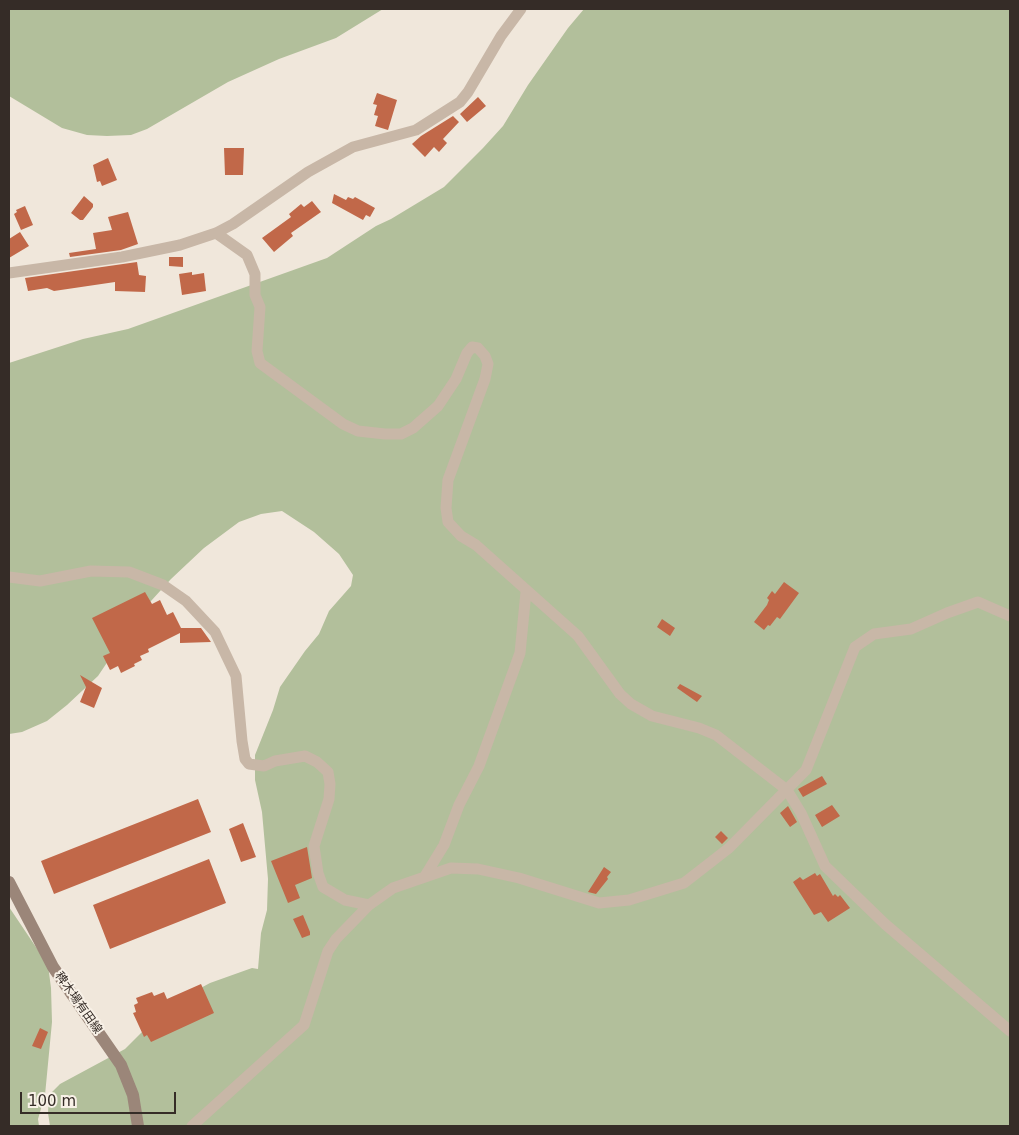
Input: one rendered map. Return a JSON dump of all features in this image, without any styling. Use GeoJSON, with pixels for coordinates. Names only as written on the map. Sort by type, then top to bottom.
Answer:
{"type":"FeatureCollection","features":[{"type":"Feature","properties":{"kind":"main road","name":"稗木場有田線"},"geometry":{"type":"LineString","coordinates":[[9,882],[53,967],[121,1065],[132,1095],[138,1126]]}},
{"type":"Feature","properties":{"kind":"street"},"geometry":{"type":"LineString","coordinates":[[9,273],[122,257],[180,245],[216,233],[233,224],[308,172],[353,147],[416,130],[460,102],[468,92],[500,36],[521,9]]}},
{"type":"Feature","properties":{"kind":"street"},"geometry":{"type":"LineString","coordinates":[[216,233],[247,255],[255,274],[255,295],[260,308],[257,351],[260,363],[343,424],[358,431],[401,434],[413,428],[438,406],[456,379],[472,347],[478,348],[485,356],[488,364],[485,379],[448,480],[446,508],[448,522],[461,536],[476,545],[526,592],[578,636],[620,694],[631,704],[652,716],[699,728],[716,735],[787,790],[801,813],[825,866],[885,924],[1010,1031]]}},
{"type":"Feature","properties":{"kind":"street"},"geometry":{"type":"LineString","coordinates":[[9,577],[40,581],[91,571],[129,572],[163,585],[186,601],[214,632],[236,676],[242,741],[245,759],[249,764],[264,766],[275,761],[305,756],[317,762],[328,772],[330,784],[329,799],[314,846],[318,873],[324,887],[344,900],[369,905]]}},
{"type":"Feature","properties":{"kind":"street"},"geometry":{"type":"LineString","coordinates":[[425,876],[444,845],[459,805],[479,766],[520,653],[526,592]]}},
{"type":"Feature","properties":{"kind":"street"},"geometry":{"type":"LineString","coordinates":[[192,1126],[304,1025],[328,952],[352,921],[369,905],[393,888],[451,868],[478,869],[519,878],[598,904],[629,900],[684,883],[729,848],[806,770],[855,647],[874,634],[911,629],[947,612],[978,602],[1010,616]]}},
{"type":"Feature","properties":{"kind":"green space"},"geometry":{"type":"Polygon","coordinates":[[[9,9],[383,9],[336,38],[279,59],[228,82],[147,129],[131,135],[107,136],[87,135],[62,128],[9,96],[9,9]]]}},
{"type":"Feature","properties":{"kind":"green space"},"geometry":{"type":"Polygon","coordinates":[[[584,9],[1010,9],[1010,1126],[50,1126],[48,1113],[49,1095],[60,1084],[125,1049],[169,1005],[210,983],[252,968],[258,969],[261,933],[267,910],[268,879],[262,812],[255,780],[255,755],[280,687],[319,634],[329,611],[351,586],[353,575],[339,554],[314,532],[282,511],[261,514],[239,522],[204,548],[171,579],[141,612],[98,676],[67,705],[47,721],[22,732],[9,734],[9,363],[83,339],[128,329],[327,258],[376,226],[444,187],[503,126],[528,85],[568,28],[584,9]]]}},
{"type":"Feature","properties":{"kind":"green space"},"geometry":{"type":"Polygon","coordinates":[[[9,907],[48,965],[52,1022],[45,1095],[38,1119],[39,1126],[9,1126],[9,907]]]}},
{"type":"Feature","properties":{"kind":"building"},"geometry":{"type":"Polygon","coordinates":[[[377,93],[397,100],[388,130],[375,126],[378,116],[374,115],[377,105],[373,104],[377,93]]]}},
{"type":"Feature","properties":{"kind":"building"},"geometry":{"type":"Polygon","coordinates":[[[478,97],[486,106],[467,122],[460,114],[478,97]]]}},
{"type":"Feature","properties":{"kind":"building"},"geometry":{"type":"Polygon","coordinates":[[[453,116],[459,122],[443,139],[447,143],[439,152],[434,147],[425,157],[412,144],[421,136],[453,116]]]}},
{"type":"Feature","properties":{"kind":"building"},"geometry":{"type":"Polygon","coordinates":[[[224,148],[244,148],[243,175],[225,175],[224,148]]]}},
{"type":"Feature","properties":{"kind":"building"},"geometry":{"type":"Polygon","coordinates":[[[108,158],[117,180],[102,186],[100,181],[97,182],[93,165],[108,158]]]}},
{"type":"Feature","properties":{"kind":"building"},"geometry":{"type":"Polygon","coordinates":[[[334,194],[346,200],[348,197],[353,199],[355,197],[375,208],[370,217],[366,215],[363,220],[332,203],[334,194]]]}},
{"type":"Feature","properties":{"kind":"building"},"geometry":{"type":"Polygon","coordinates":[[[84,196],[93,204],[93,207],[83,220],[80,220],[71,213],[84,196]]]}},
{"type":"Feature","properties":{"kind":"building"},"geometry":{"type":"Polygon","coordinates":[[[312,201],[321,212],[291,233],[293,236],[274,252],[262,238],[291,217],[289,214],[301,204],[304,207],[312,201]]]}},
{"type":"Feature","properties":{"kind":"building"},"geometry":{"type":"Polygon","coordinates":[[[25,206],[33,225],[21,230],[14,214],[17,212],[16,210],[25,206]]]}},
{"type":"Feature","properties":{"kind":"building"},"geometry":{"type":"Polygon","coordinates":[[[128,212],[138,244],[121,250],[70,257],[69,253],[96,249],[93,233],[112,230],[108,217],[128,212]]]}},
{"type":"Feature","properties":{"kind":"building"},"geometry":{"type":"Polygon","coordinates":[[[20,232],[29,246],[9,258],[9,239],[20,232]]]}},
{"type":"Feature","properties":{"kind":"building"},"geometry":{"type":"Polygon","coordinates":[[[169,257],[183,257],[183,267],[169,266],[169,257]]]}},
{"type":"Feature","properties":{"kind":"building"},"geometry":{"type":"Polygon","coordinates":[[[137,262],[139,275],[146,276],[145,292],[115,291],[115,282],[54,291],[47,288],[28,291],[25,278],[137,262]]]}},
{"type":"Feature","properties":{"kind":"building"},"geometry":{"type":"Polygon","coordinates":[[[192,272],[192,275],[204,273],[206,291],[182,295],[179,274],[192,272]]]}},
{"type":"Feature","properties":{"kind":"building"},"geometry":{"type":"Polygon","coordinates":[[[784,582],[799,593],[780,619],[777,617],[764,630],[754,622],[767,605],[769,600],[767,598],[772,591],[775,594],[784,582]]]}},
{"type":"Feature","properties":{"kind":"building"},"geometry":{"type":"Polygon","coordinates":[[[145,592],[152,604],[160,600],[167,615],[173,612],[181,628],[201,628],[211,642],[180,643],[180,633],[148,649],[149,652],[140,656],[142,660],[134,664],[135,666],[121,673],[118,666],[110,670],[103,656],[110,653],[92,618],[145,592]]]}},
{"type":"Feature","properties":{"kind":"building"},"geometry":{"type":"Polygon","coordinates":[[[662,619],[675,628],[670,636],[657,627],[662,619]]]}},
{"type":"Feature","properties":{"kind":"building"},"geometry":{"type":"Polygon","coordinates":[[[80,675],[102,688],[94,708],[80,702],[86,687],[80,675]]]}},
{"type":"Feature","properties":{"kind":"building"},"geometry":{"type":"Polygon","coordinates":[[[680,684],[702,696],[697,702],[677,688],[680,684]]]}},
{"type":"Feature","properties":{"kind":"building"},"geometry":{"type":"Polygon","coordinates":[[[822,776],[827,784],[803,797],[798,789],[822,776]]]}},
{"type":"Feature","properties":{"kind":"building"},"geometry":{"type":"Polygon","coordinates":[[[198,799],[211,832],[54,894],[41,861],[198,799]]]}},
{"type":"Feature","properties":{"kind":"building"},"geometry":{"type":"Polygon","coordinates":[[[832,805],[840,816],[822,827],[815,815],[832,805]]]}},
{"type":"Feature","properties":{"kind":"building"},"geometry":{"type":"Polygon","coordinates":[[[788,806],[797,822],[790,827],[780,813],[788,806]]]}},
{"type":"Feature","properties":{"kind":"building"},"geometry":{"type":"Polygon","coordinates":[[[243,823],[256,857],[241,862],[229,829],[243,823]]]}},
{"type":"Feature","properties":{"kind":"building"},"geometry":{"type":"Polygon","coordinates":[[[721,831],[728,838],[722,844],[715,837],[721,831]]]}},
{"type":"Feature","properties":{"kind":"building"},"geometry":{"type":"Polygon","coordinates":[[[307,847],[312,878],[295,885],[300,898],[288,903],[271,861],[307,847]]]}},
{"type":"Feature","properties":{"kind":"building"},"geometry":{"type":"Polygon","coordinates":[[[209,859],[226,903],[110,949],[93,905],[209,859]]]}},
{"type":"Feature","properties":{"kind":"building"},"geometry":{"type":"Polygon","coordinates":[[[604,867],[611,872],[607,877],[608,879],[596,894],[588,892],[604,867]]]}},
{"type":"Feature","properties":{"kind":"building"},"geometry":{"type":"Polygon","coordinates":[[[815,873],[817,876],[820,874],[833,896],[835,894],[838,897],[840,895],[850,908],[828,922],[821,912],[814,915],[793,882],[800,877],[803,880],[815,873]]]}},
{"type":"Feature","properties":{"kind":"building"},"geometry":{"type":"Polygon","coordinates":[[[303,915],[310,935],[302,938],[293,919],[303,915]]]}},
{"type":"Feature","properties":{"kind":"building"},"geometry":{"type":"Polygon","coordinates":[[[201,984],[214,1013],[151,1042],[147,1035],[144,1037],[133,1013],[136,1012],[134,1005],[138,1003],[136,998],[152,992],[154,996],[164,992],[167,999],[201,984]]]}},
{"type":"Feature","properties":{"kind":"building"},"geometry":{"type":"Polygon","coordinates":[[[40,1028],[48,1032],[41,1049],[32,1046],[40,1028]]]}}]}
